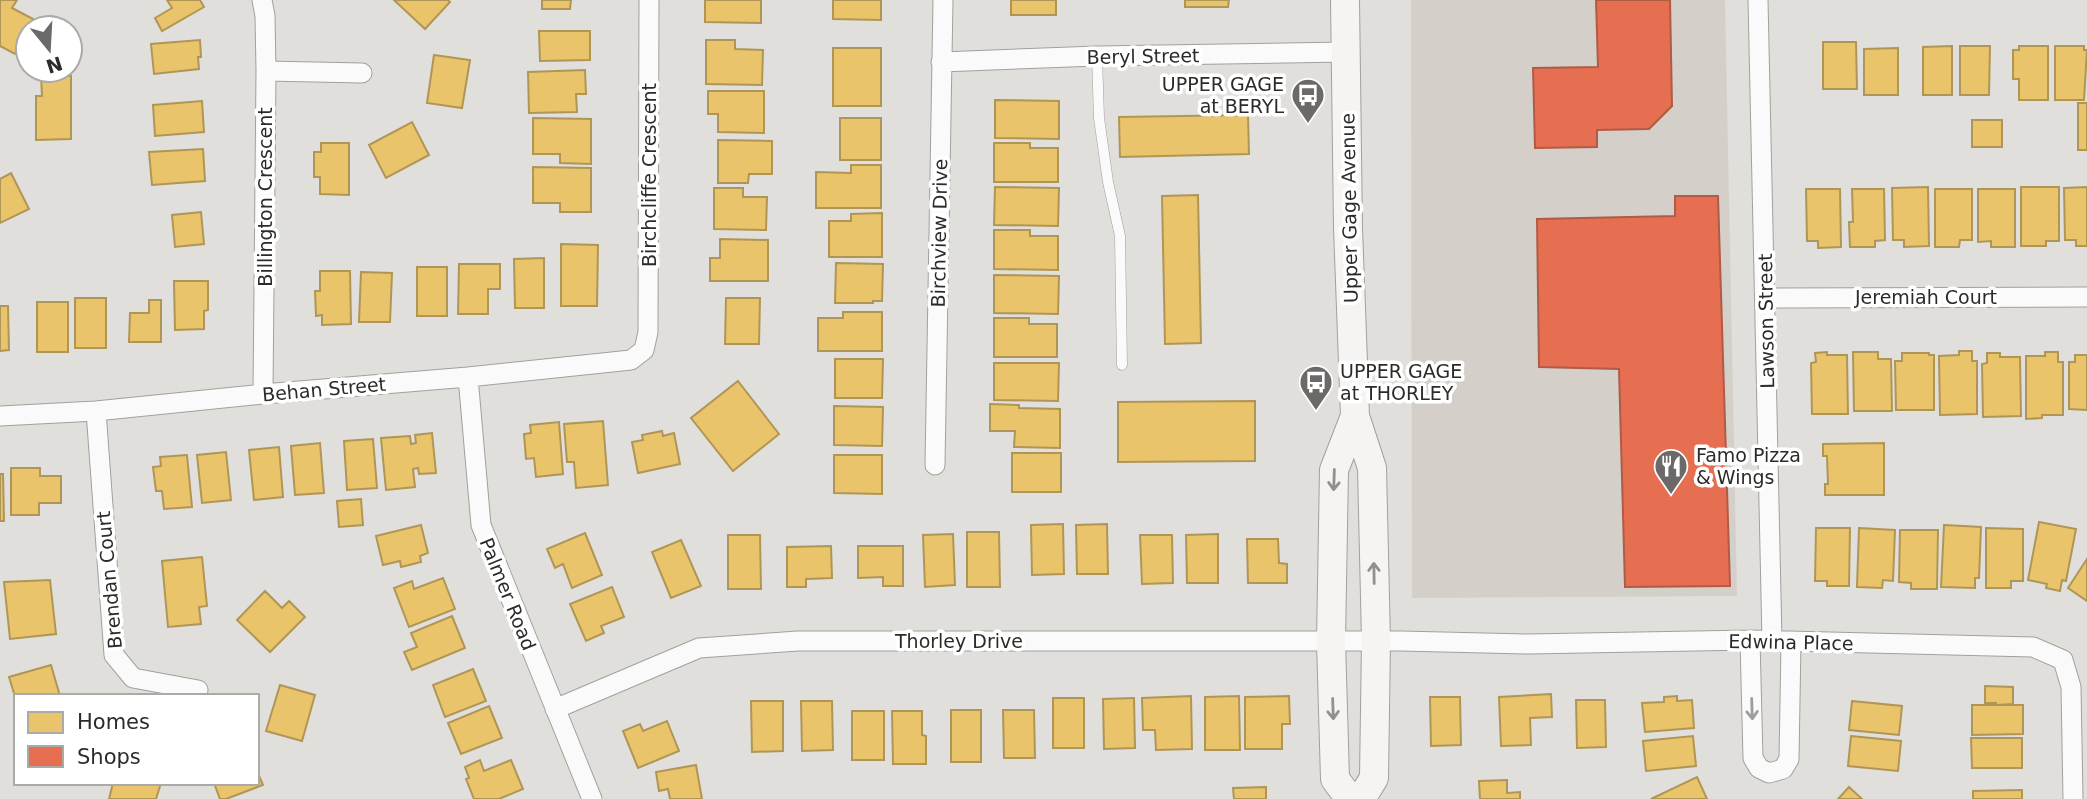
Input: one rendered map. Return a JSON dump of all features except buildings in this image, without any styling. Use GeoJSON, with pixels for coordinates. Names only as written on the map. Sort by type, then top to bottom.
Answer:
{"type":"FeatureCollection","features":[{"type":"Feature","properties":{"kind":"main road","name":"Upper Gage Avenue"},"geometry":{"type":"LineString","coordinates":[[1345,0],[1348,228],[1355,416],[1372,468],[1376,641],[1374,778],[1362,799]]}},
{"type":"Feature","properties":{"kind":"main road","name":"Upper Gage Avenue"},"geometry":{"type":"LineString","coordinates":[[1350,799],[1335,779],[1331,641],[1334,470],[1355,416]]}},
{"type":"Feature","properties":{"kind":"street","name":"Billington Crescent"},"geometry":{"type":"LineString","coordinates":[[262,0],[266,71],[263,394]]}},
{"type":"Feature","properties":{"kind":"street","name":"Birchcliffe Crescent"},"geometry":{"type":"LineString","coordinates":[[645,350],[648,332],[649,0]]}},
{"type":"Feature","properties":{"kind":"street","name":"Birchview Drive"},"geometry":{"type":"LineString","coordinates":[[935,465],[943,0]]}},
{"type":"Feature","properties":{"kind":"street","name":"Lawson Street"},"geometry":{"type":"LineString","coordinates":[[1750,640],[1753,758],[1759,768],[1769,773],[1783,769],[1789,759],[1765,298],[1758,0]]}},
{"type":"Feature","properties":{"kind":"street","name":"Beryl Street"},"geometry":{"type":"LineString","coordinates":[[941,62],[1097,56],[1346,52]]}},
{"type":"Feature","properties":{"kind":"street"},"geometry":{"type":"LineString","coordinates":[[266,71],[362,72]]}},
{"type":"Feature","properties":{"kind":"street","name":"Jeremiah Court"},"geometry":{"type":"LineString","coordinates":[[1765,298],[2087,297]]}},
{"type":"Feature","properties":{"kind":"street","name":"Behan Street"},"geometry":{"type":"LineString","coordinates":[[0,416],[96,411],[468,377],[631,360],[645,350]]}},
{"type":"Feature","properties":{"kind":"street","name":"Palmer Road"},"geometry":{"type":"LineString","coordinates":[[468,377],[481,525],[592,799]]}},
{"type":"Feature","properties":{"kind":"street","name":"Brendan Court"},"geometry":{"type":"LineString","coordinates":[[96,411],[114,655],[134,678],[198,690]]}},
{"type":"Feature","properties":{"kind":"street","name":"Edwina Place"},"geometry":{"type":"LineString","coordinates":[[1376,641],[1528,644],[1750,640],[2033,647],[2063,660],[2071,687],[2073,799]]}},
{"type":"Feature","properties":{"kind":"street","name":"Thorley Drive"},"geometry":{"type":"LineString","coordinates":[[555,709],[699,648],[797,641],[1376,641]]}},
{"type":"Feature","properties":{"kind":"lane"},"geometry":{"type":"LineString","coordinates":[[1097,56],[1098,118],[1120,236],[1122,365]]}},
{"type":"Feature","properties":{"kind":"shaded area"},"geometry":{"type":"Polygon","coordinates":[[[1411,0],[1725,0],[1737,596],[1412,598],[1411,0]]]}},
{"type":"Feature","properties":{"kind":"place","name":"UPPER GAGE at BERYL"},"geometry":{"type":"Point","coordinates":[1308,125]}},
{"type":"Feature","properties":{"kind":"place","name":"UPPER GAGE at THORLEY"},"geometry":{"type":"Point","coordinates":[1316,412]}},
{"type":"Feature","properties":{"kind":"place","name":"Famo Pizza & Wings"},"geometry":{"type":"Point","coordinates":[1671,496]}}]}
